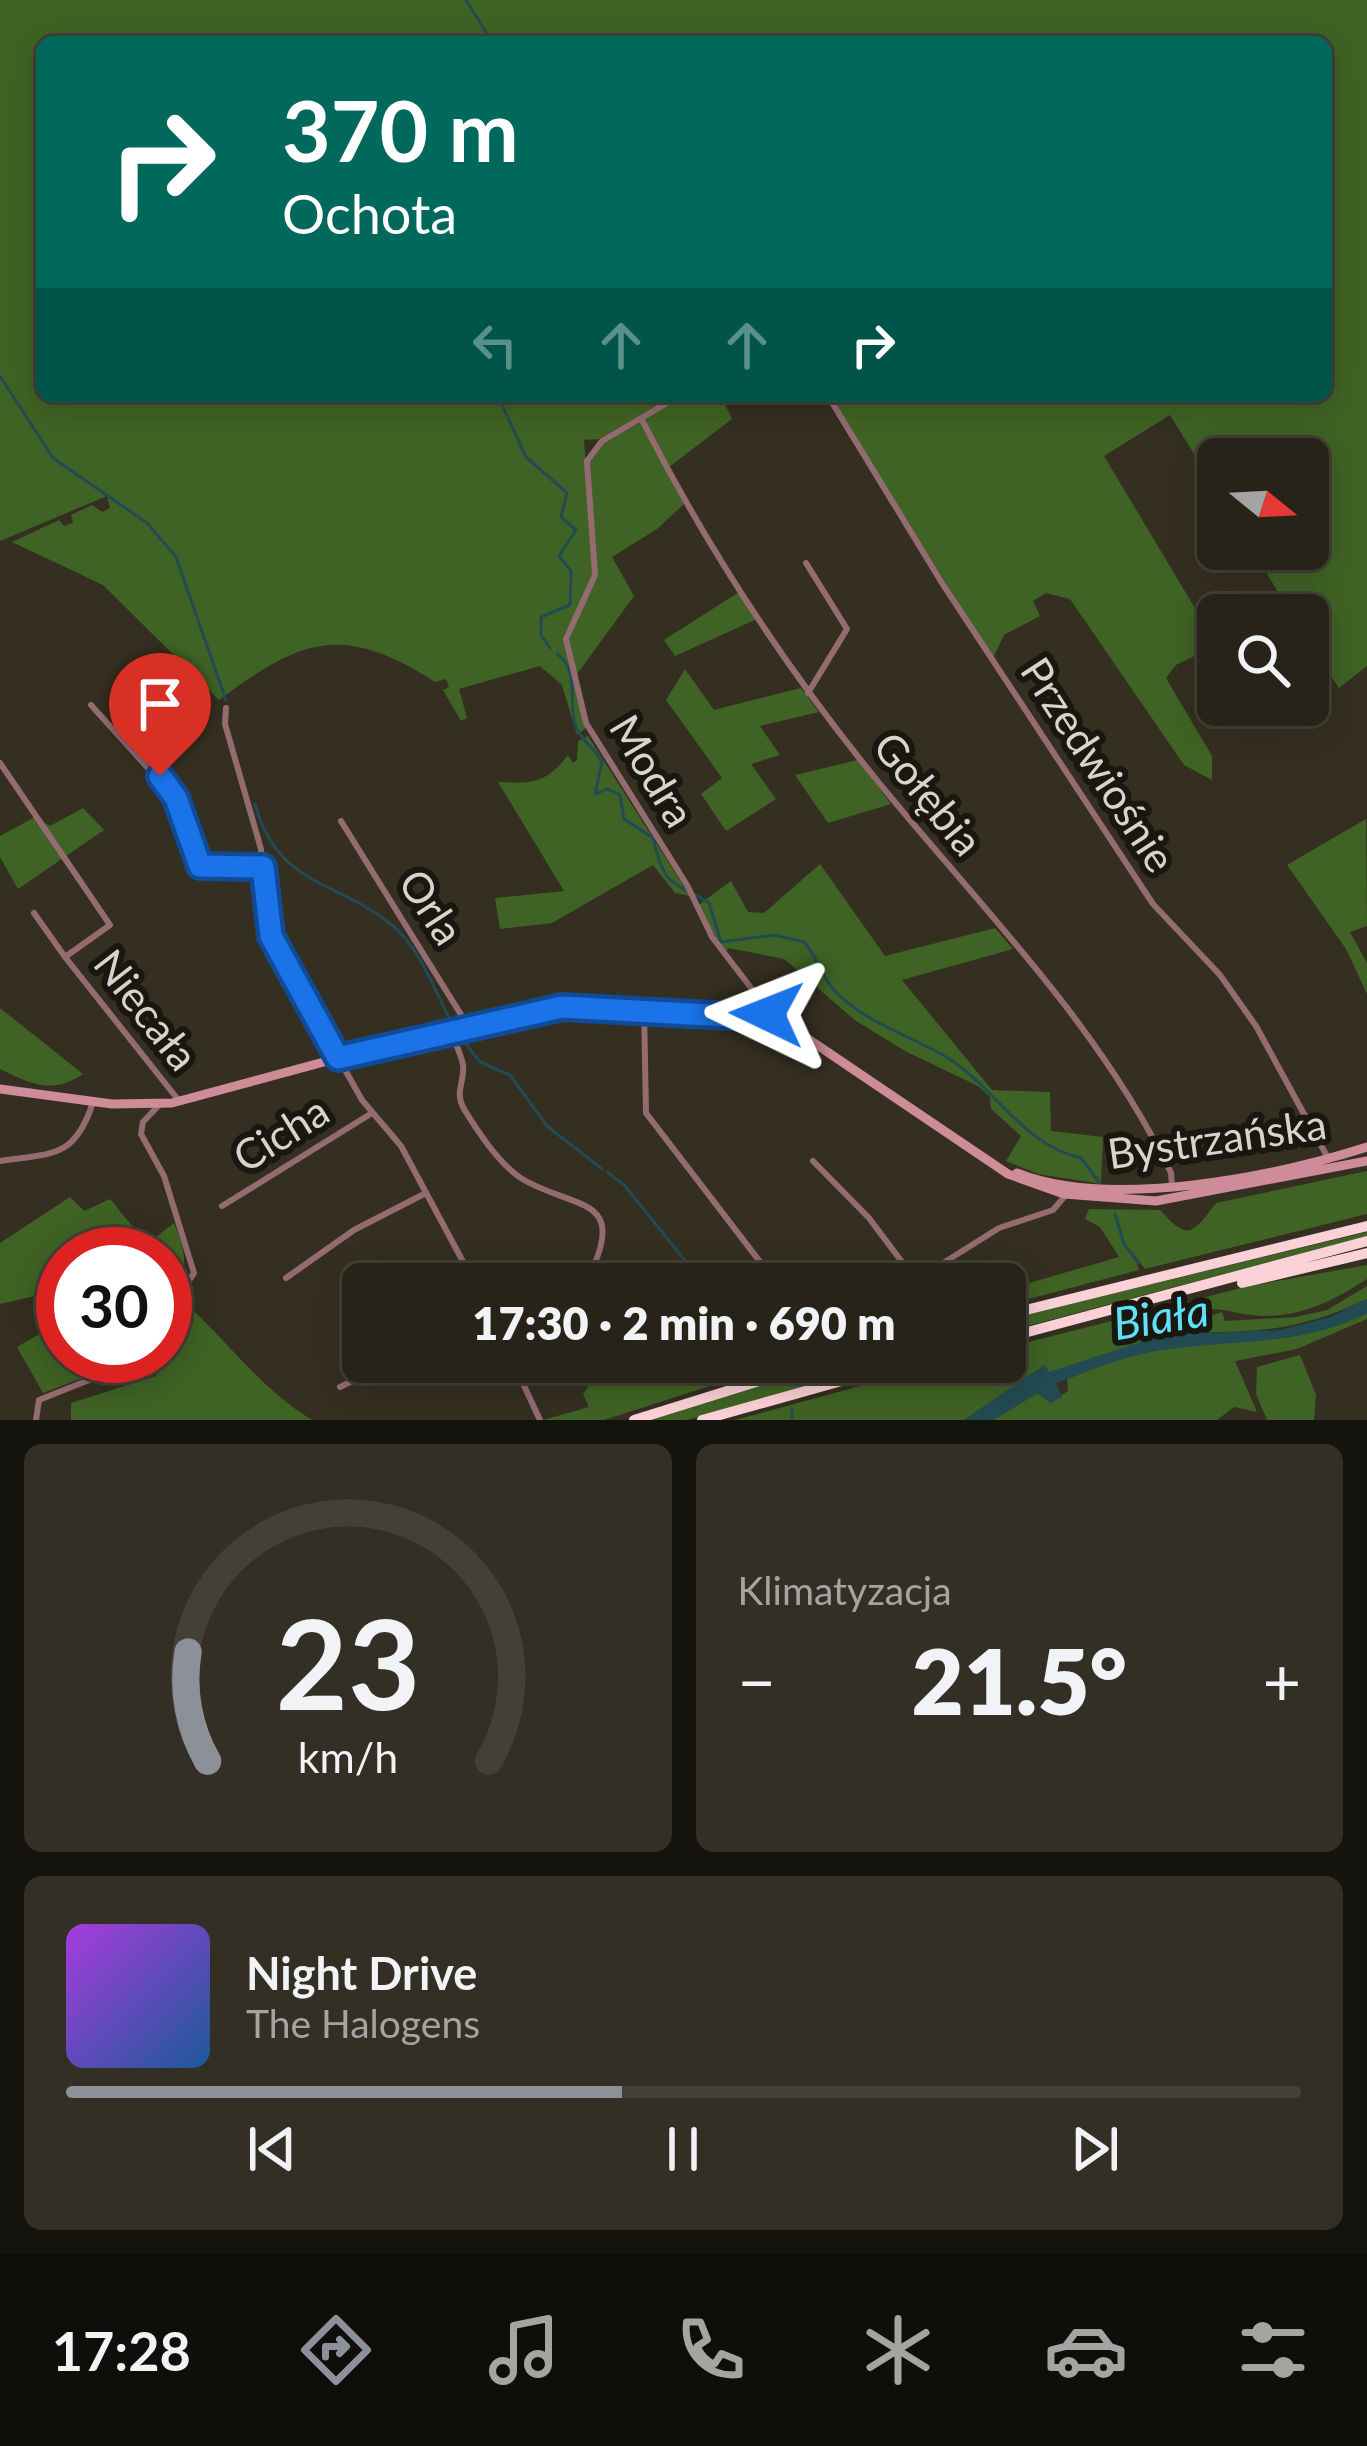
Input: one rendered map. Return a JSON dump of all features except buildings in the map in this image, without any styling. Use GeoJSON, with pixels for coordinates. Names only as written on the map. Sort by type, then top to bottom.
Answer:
{"type":"FeatureCollection","features":[{"type":"Feature","properties":{"kind":"highway"},"geometry":{"type":"LineString","coordinates":[[1026,1310],[1367,1226]]}},
{"type":"Feature","properties":{"kind":"highway"},"geometry":{"type":"LineString","coordinates":[[1026,1333],[1367,1241]]}},
{"type":"Feature","properties":{"kind":"highway"},"geometry":{"type":"LineString","coordinates":[[1197,1288],[1367,1253]]}},
{"type":"Feature","properties":{"kind":"highway"},"geometry":{"type":"LineString","coordinates":[[634,1420],[753,1383]]}},
{"type":"Feature","properties":{"kind":"highway"},"geometry":{"type":"LineString","coordinates":[[703,1420],[834,1383]]}},
{"type":"Feature","properties":{"kind":"main road","name":"Bystrzańska"},"geometry":{"type":"LineString","coordinates":[[0,1089],[92,1102],[180,1102],[468,1026],[562,1007],[644,1008],[766,1018],[801,1032],[1027,1184],[1171,1199],[1367,1161]]}},
{"type":"Feature","properties":{"kind":"main road","name":"Bystrzańska"},"geometry":{"type":"LineString","coordinates":[[1071,1192],[1172,1186],[1367,1147]]}},
{"type":"Feature","properties":{"kind":"street"},"geometry":{"type":"LineString","coordinates":[[641,418],[669,402]]}},
{"type":"Feature","properties":{"kind":"street","name":"Przedwiośnie"},"geometry":{"type":"LineString","coordinates":[[832,402],[941,583],[1153,904],[1220,975],[1256,1026],[1328,1158]]}},
{"type":"Feature","properties":{"kind":"street","name":"Gołębia"},"geometry":{"type":"LineString","coordinates":[[641,418],[688,507],[808,693],[1087,1030],[1137,1104],[1172,1186],[1171,1199]]}},
{"type":"Feature","properties":{"kind":"street","name":"Modra"},"geometry":{"type":"LineString","coordinates":[[641,418],[602,441],[587,461],[595,575],[566,642],[592,737],[690,890],[717,945],[764,1005],[766,1018]]}},
{"type":"Feature","properties":{"kind":"street"},"geometry":{"type":"LineString","coordinates":[[806,562],[847,629],[808,693]]}},
{"type":"Feature","properties":{"kind":"street"},"geometry":{"type":"LineString","coordinates":[[91,705],[176,798],[200,866],[263,867]]}},
{"type":"Feature","properties":{"kind":"street"},"geometry":{"type":"LineString","coordinates":[[226,708],[225,724],[263,867],[271,936],[372,1113],[401,1146],[464,1263]]}},
{"type":"Feature","properties":{"kind":"street","name":"Niecała"},"geometry":{"type":"LineString","coordinates":[[0,763],[110,925],[65,956]]}},
{"type":"Feature","properties":{"kind":"street","name":"Orla"},"geometry":{"type":"LineString","coordinates":[[341,821],[468,1026]]}},
{"type":"Feature","properties":{"kind":"street","name":"Niecała"},"geometry":{"type":"LineString","coordinates":[[34,913],[180,1102]]}},
{"type":"Feature","properties":{"kind":"street"},"geometry":{"type":"LineString","coordinates":[[644,1008],[646,1113],[761,1263]]}},
{"type":"Feature","properties":{"kind":"street"},"geometry":{"type":"LineString","coordinates":[[450,1030],[462,1064],[458,1087],[462,1106],[511,1171],[531,1184],[581,1200],[596,1213],[604,1234],[594,1263]]}},
{"type":"Feature","properties":{"kind":"street"},"geometry":{"type":"LineString","coordinates":[[0,1161],[50,1154],[71,1145],[92,1102]]}},
{"type":"Feature","properties":{"kind":"street"},"geometry":{"type":"LineString","coordinates":[[160,1104],[142,1122],[141,1134],[164,1176],[180,1227]]}},
{"type":"Feature","properties":{"kind":"street","name":"Cicha"},"geometry":{"type":"LineString","coordinates":[[222,1206],[372,1113]]}},
{"type":"Feature","properties":{"kind":"street"},"geometry":{"type":"LineString","coordinates":[[813,1161],[876,1226],[903,1263]]}},
{"type":"Feature","properties":{"kind":"street"},"geometry":{"type":"LineString","coordinates":[[286,1278],[354,1230],[427,1192]]}},
{"type":"Feature","properties":{"kind":"street"},"geometry":{"type":"LineString","coordinates":[[943,1263],[999,1228],[1053,1210],[1071,1192]]}},
{"type":"Feature","properties":{"kind":"street"},"geometry":{"type":"LineString","coordinates":[[36,1420],[39,1400],[82,1383]]}},
{"type":"Feature","properties":{"kind":"street"},"geometry":{"type":"LineString","coordinates":[[340,1387],[348,1383]]}},
{"type":"Feature","properties":{"kind":"street"},"geometry":{"type":"LineString","coordinates":[[523,1383],[540,1420]]}},
{"type":"Feature","properties":{"kind":"green space"},"geometry":{"type":"Polygon","coordinates":[[[0,0],[1367,0],[1367,666],[1339,688],[1329,673],[1329,594],[1279,594],[1265,570],[1329,570],[1329,438],[1197,438],[1197,459],[1170,415],[1104,456],[1197,612],[1197,655],[1176,665],[1166,678],[1212,756],[1212,780],[1184,765],[1070,599],[1046,593],[1033,601],[1040,616],[1004,635],[993,658],[833,402],[1332,402],[1332,36],[36,36],[36,402],[665,402],[599,439],[584,440],[594,567],[589,591],[563,637],[586,728],[577,735],[562,685],[540,666],[459,689],[467,718],[461,721],[443,690],[449,687],[446,679],[435,682],[403,663],[348,645],[300,652],[219,700],[103,585],[12,542],[59,520],[64,526],[73,523],[71,515],[92,505],[102,512],[110,508],[107,496],[0,541],[0,0]]]}},
{"type":"Feature","properties":{"kind":"green space"},"geometry":{"type":"Polygon","coordinates":[[[672,402],[724,402],[732,419],[669,467],[644,418],[672,402]]]}},
{"type":"Feature","properties":{"kind":"green space"},"geometry":{"type":"Polygon","coordinates":[[[641,422],[684,504],[657,529],[612,557],[634,596],[577,674],[568,642],[597,574],[590,462],[603,443],[641,422]]]}},
{"type":"Feature","properties":{"kind":"green space"},"geometry":{"type":"Polygon","coordinates":[[[739,592],[757,619],[675,656],[664,640],[739,592]]]}},
{"type":"Feature","properties":{"kind":"green space"},"geometry":{"type":"Polygon","coordinates":[[[685,669],[714,710],[801,688],[819,712],[760,726],[780,755],[751,764],[776,799],[726,831],[701,794],[722,778],[666,700],[685,669]]]}},
{"type":"Feature","properties":{"kind":"green space"},"geometry":{"type":"Polygon","coordinates":[[[588,736],[690,896],[675,893],[653,865],[552,923],[500,929],[495,898],[564,891],[498,782],[538,780],[568,755],[573,763],[578,741],[588,736]]]}},
{"type":"Feature","properties":{"kind":"green space"},"geometry":{"type":"Polygon","coordinates":[[[858,760],[891,804],[828,823],[795,775],[858,760]]]}},
{"type":"Feature","properties":{"kind":"green space"},"geometry":{"type":"Polygon","coordinates":[[[83,808],[104,830],[18,889],[0,857],[0,836],[35,817],[50,826],[83,808]]]}},
{"type":"Feature","properties":{"kind":"green space"},"geometry":{"type":"Polygon","coordinates":[[[1366,819],[1367,926],[1350,932],[1367,963],[1367,994],[1346,949],[1287,865],[1366,819]]]}},
{"type":"Feature","properties":{"kind":"green space"},"geometry":{"type":"Polygon","coordinates":[[[820,864],[885,956],[995,928],[1013,949],[902,980],[992,1090],[1050,1092],[1051,1131],[1103,1137],[1101,1184],[1038,1174],[1006,1161],[1021,1136],[991,1109],[990,1097],[978,1086],[856,1021],[784,959],[729,948],[725,952],[697,906],[731,881],[748,912],[764,913],[820,864]]]}},
{"type":"Feature","properties":{"kind":"green space"},"geometry":{"type":"Polygon","coordinates":[[[0,1008],[83,1074],[51,1086],[0,1069],[0,1008]]]}},
{"type":"Feature","properties":{"kind":"green space"},"geometry":{"type":"Polygon","coordinates":[[[1367,1171],[1367,1214],[1145,1269],[1130,1249],[1139,1270],[1026,1300],[1026,1284],[1119,1257],[1100,1227],[1085,1219],[1089,1209],[1160,1210],[1177,1226],[1190,1230],[1216,1203],[1367,1171]]]}},
{"type":"Feature","properties":{"kind":"green space"},"geometry":{"type":"Polygon","coordinates":[[[70,1197],[84,1211],[110,1199],[133,1227],[36,1227],[36,1300],[35,1296],[0,1304],[0,1243],[70,1197]]]}},
{"type":"Feature","properties":{"kind":"green space"},"geometry":{"type":"Polygon","coordinates":[[[1367,1232],[1367,1236],[1026,1326],[1026,1315],[1367,1232]]]}},
{"type":"Feature","properties":{"kind":"green space"},"geometry":{"type":"Polygon","coordinates":[[[1367,1265],[1367,1279],[1297,1312],[1266,1316],[1215,1309],[1194,1312],[1198,1320],[1222,1312],[1225,1321],[1296,1317],[1327,1310],[1367,1286],[1367,1299],[1321,1318],[1229,1332],[1180,1331],[1175,1317],[1175,1332],[1049,1373],[1045,1366],[1026,1379],[1026,1343],[1249,1286],[1367,1265]]]}},
{"type":"Feature","properties":{"kind":"green space"},"geometry":{"type":"Polygon","coordinates":[[[192,1309],[262,1380],[312,1420],[71,1420],[71,1403],[134,1383],[192,1383],[192,1309]]]}},
{"type":"Feature","properties":{"kind":"green space"},"geometry":{"type":"Polygon","coordinates":[[[1367,1313],[1367,1319],[1297,1349],[1235,1361],[1257,1412],[1234,1407],[1217,1420],[993,1420],[1037,1393],[1050,1402],[1068,1391],[1067,1379],[1127,1357],[1292,1336],[1367,1313]]]}},
{"type":"Feature","properties":{"kind":"green space"},"geometry":{"type":"Polygon","coordinates":[[[36,1336],[36,1381],[17,1347],[36,1336]]]}},
{"type":"Feature","properties":{"kind":"green space"},"geometry":{"type":"Polygon","coordinates":[[[1300,1355],[1316,1395],[1314,1420],[1267,1420],[1256,1394],[1257,1367],[1300,1355]]]}},
{"type":"Feature","properties":{"kind":"green space"},"geometry":{"type":"Polygon","coordinates":[[[37,1383],[69,1383],[43,1393],[37,1383]]]}},
{"type":"Feature","properties":{"kind":"green space"},"geometry":{"type":"Polygon","coordinates":[[[590,1383],[719,1383],[604,1420],[543,1420],[589,1407],[583,1394],[590,1383]]]}},
{"type":"Feature","properties":{"kind":"green space"},"geometry":{"type":"Polygon","coordinates":[[[770,1383],[816,1383],[687,1420],[647,1420],[770,1383]]]}},
{"type":"Feature","properties":{"kind":"green space"},"geometry":{"type":"Polygon","coordinates":[[[872,1383],[1020,1383],[964,1420],[735,1420],[872,1383]]]}},
{"type":"Feature","properties":{"kind":"water"},"geometry":{"type":"Polygon","coordinates":[[[1367,1299],[1367,1313],[1317,1332],[1136,1355],[1056,1383],[1062,1397],[1051,1403],[1037,1393],[993,1420],[964,1420],[1018,1383],[1026,1383],[1026,1377],[1044,1365],[1049,1372],[1162,1335],[1280,1330],[1330,1317],[1367,1299]]]}},
{"type":"Feature","properties":{"kind":"waterway"},"geometry":{"type":"LineString","coordinates":[[466,0],[488,36]]}},
{"type":"Feature","properties":{"kind":"waterway"},"geometry":{"type":"LineString","coordinates":[[0,376],[53,458],[147,523],[176,557],[226,700]]}},
{"type":"Feature","properties":{"kind":"waterway"},"geometry":{"type":"LineString","coordinates":[[501,402],[526,457],[567,493],[561,517],[576,530],[559,556],[571,571],[570,605],[541,617],[541,635],[550,648]]}},
{"type":"Feature","properties":{"kind":"waterway"},"geometry":{"type":"LineString","coordinates":[[557,654],[569,669],[576,727],[602,762],[595,794],[607,789],[620,795],[624,819],[653,838],[666,875],[709,903],[721,942],[774,935],[804,942],[844,1000],[962,1068],[1041,1140],[1081,1158],[1099,1182]]}},
{"type":"Feature","properties":{"kind":"waterway"},"geometry":{"type":"LineString","coordinates":[[255,804],[265,831],[293,866],[371,910],[402,934],[451,1022]]}},
{"type":"Feature","properties":{"kind":"waterway"},"geometry":{"type":"LineString","coordinates":[[465,1043],[480,1062],[510,1075],[547,1126],[602,1169]]}},
{"type":"Feature","properties":{"kind":"waterway"},"geometry":{"type":"LineString","coordinates":[[607,1172],[625,1186],[687,1263]]}},
{"type":"Feature","properties":{"kind":"waterway"},"geometry":{"type":"LineString","coordinates":[[1115,1214],[1124,1244],[1138,1263]]}},
{"type":"Feature","properties":{"kind":"waterway","name":"Biała"},"geometry":{"type":"LineString","coordinates":[[1171,1310],[1177,1331]]}},
{"type":"Feature","properties":{"kind":"waterway"},"geometry":{"type":"LineString","coordinates":[[792,1410],[792,1420]]}},
{"type":"Feature","properties":{"kind":"route"},"geometry":{"type":"LineString","coordinates":[[160,776],[176,798],[200,866],[263,867],[263,903],[271,936],[338,1058],[562,1007],[766,1018],[767,1014]]}}]}
